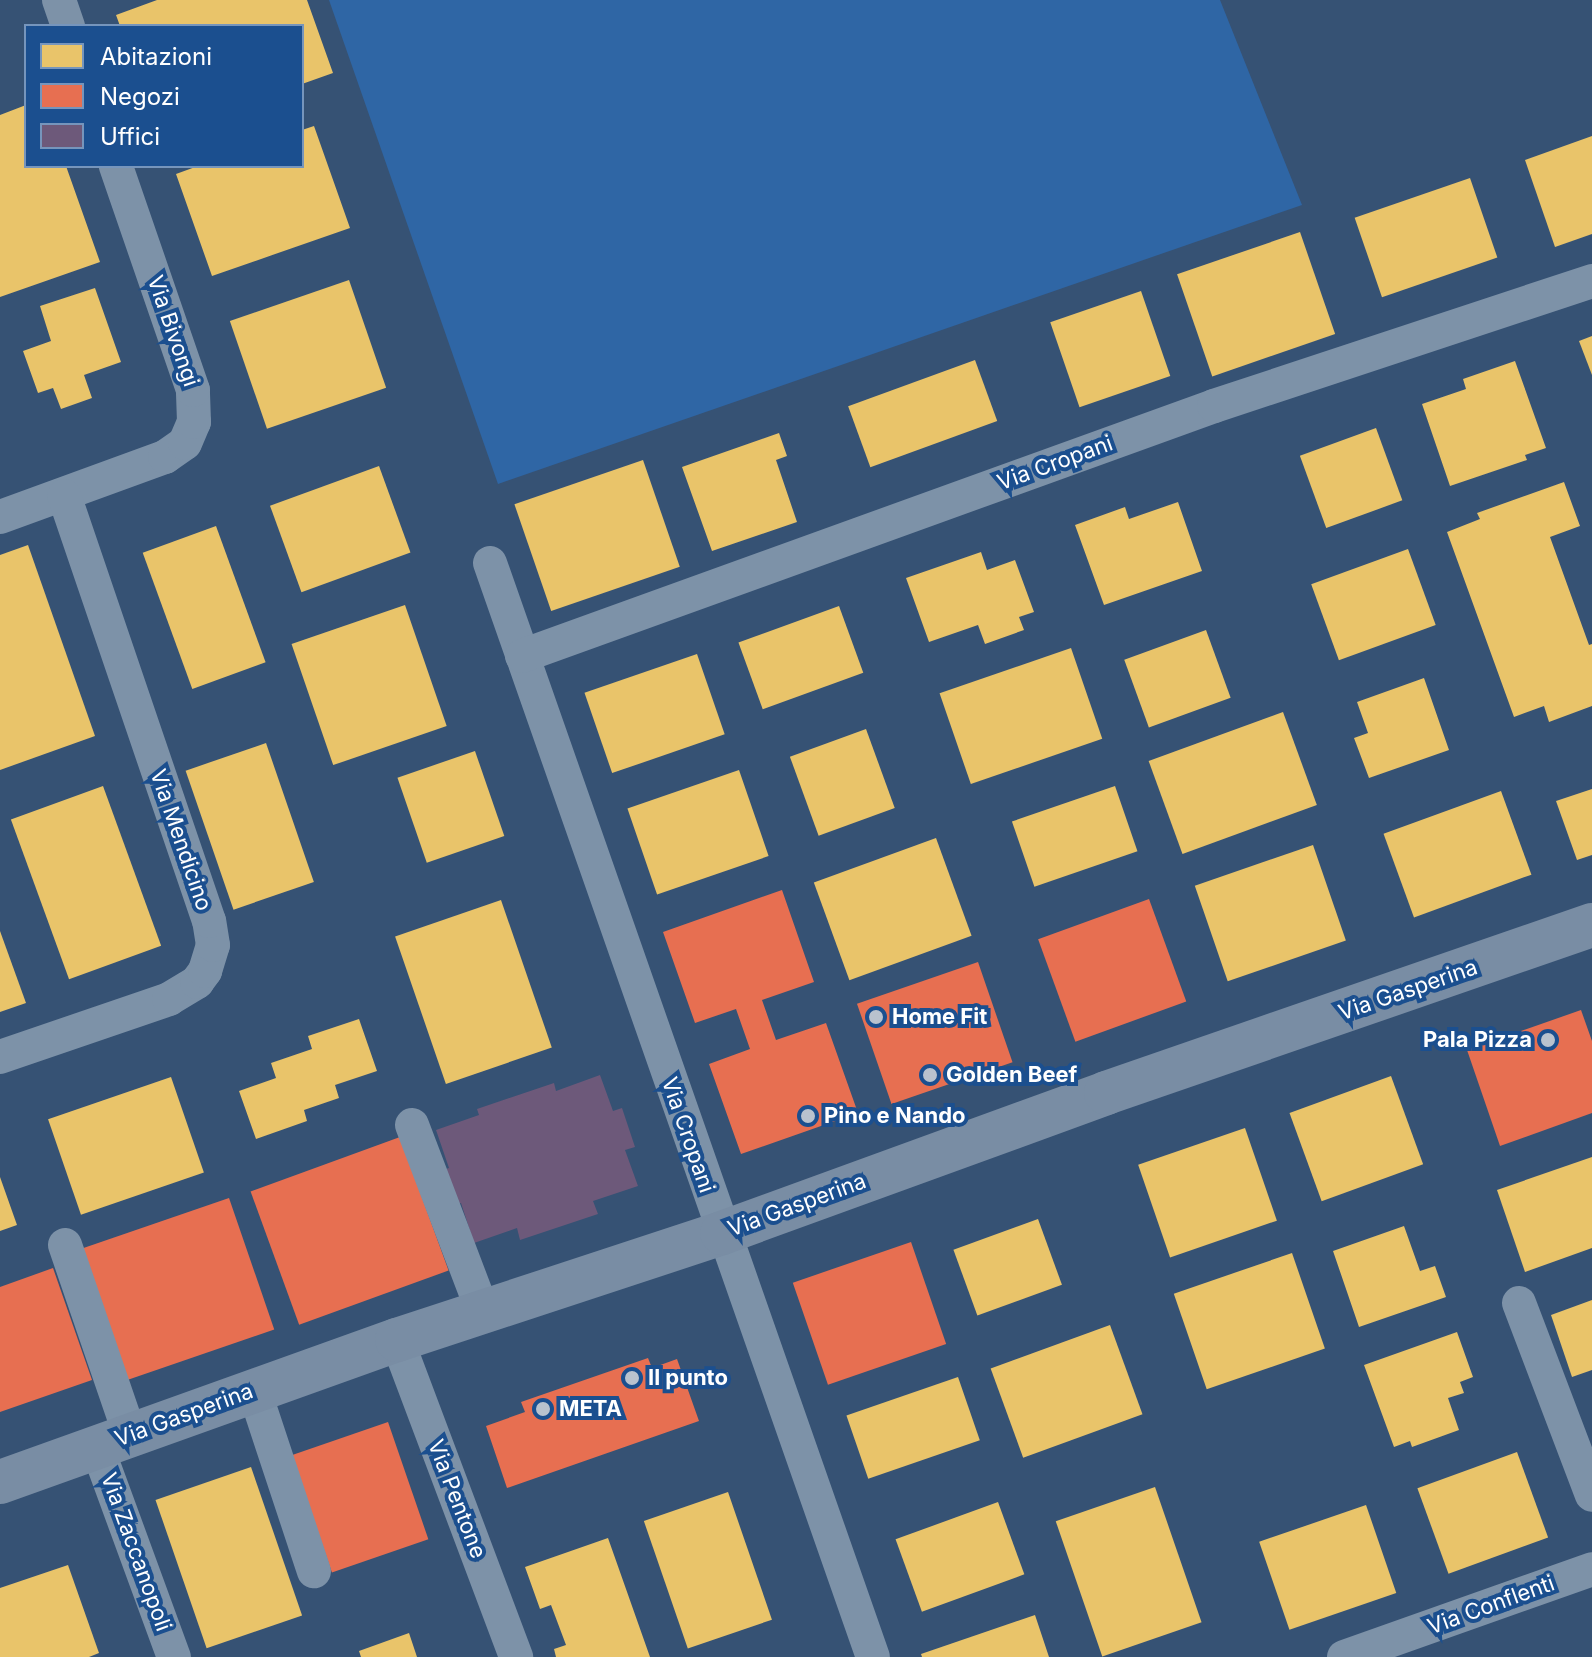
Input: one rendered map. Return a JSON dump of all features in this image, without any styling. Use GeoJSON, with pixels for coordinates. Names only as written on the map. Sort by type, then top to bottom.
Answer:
{"type":"FeatureCollection","features":[{"type":"Feature","properties":{"kind":"street"},"geometry":{"type":"LineString","coordinates":[[59,0],[67,24]]}},
{"type":"Feature","properties":{"kind":"street","name":"Via Bivongi"},"geometry":{"type":"LineString","coordinates":[[0,517],[64,496],[175,451],[190,435],[196,411],[193,390],[117,168]]}},
{"type":"Feature","properties":{"kind":"street","name":"Via Cropani"},"geometry":{"type":"LineString","coordinates":[[522,656],[1214,406],[1592,281]]}},
{"type":"Feature","properties":{"kind":"street","name":"Via Mendicino"},"geometry":{"type":"LineString","coordinates":[[0,1057],[169,999],[197,982],[205,971],[213,945],[209,921],[64,496]]}},
{"type":"Feature","properties":{"kind":"street","name":"Via Cropani"},"geometry":{"type":"LineString","coordinates":[[490,563],[722,1233],[873,1657]]}},
{"type":"Feature","properties":{"kind":"street","name":"Via Gasperina"},"geometry":{"type":"LineString","coordinates":[[0,1482],[397,1340],[722,1233],[1106,1093],[1592,925]]}},
{"type":"Feature","properties":{"kind":"street"},"geometry":{"type":"LineString","coordinates":[[412,1125],[483,1312]]}},
{"type":"Feature","properties":{"kind":"street","name":"Via Zaccanopoli"},"geometry":{"type":"LineString","coordinates":[[65,1245],[113,1441],[174,1657]]}},
{"type":"Feature","properties":{"kind":"street"},"geometry":{"type":"LineString","coordinates":[[1519,1303],[1592,1495]]}},
{"type":"Feature","properties":{"kind":"street","name":"Via Pentone"},"geometry":{"type":"LineString","coordinates":[[397,1340],[516,1657]]}},
{"type":"Feature","properties":{"kind":"street"},"geometry":{"type":"LineString","coordinates":[[254,1390],[314,1571]]}},
{"type":"Feature","properties":{"kind":"street","name":"Via Conflenti"},"geometry":{"type":"LineString","coordinates":[[1344,1657],[1592,1569]]}},
{"type":"Feature","properties":{"kind":"shaded area"},"geometry":{"type":"Polygon","coordinates":[[[329,0],[1220,0],[1302,205],[498,484],[329,0]]]}},
{"type":"Feature","properties":{"kind":"building: Abitazioni"},"geometry":{"type":"Polygon","coordinates":[[[157,0],[307,0],[333,73],[304,83],[304,24],[119,24],[116,15],[157,0]]]}},
{"type":"Feature","properties":{"kind":"building: Abitazioni"},"geometry":{"type":"Polygon","coordinates":[[[24,106],[24,168],[67,168],[100,262],[0,297],[0,115],[24,106]]]}},
{"type":"Feature","properties":{"kind":"building: Abitazioni"},"geometry":{"type":"Polygon","coordinates":[[[314,126],[350,228],[212,276],[176,174],[192,168],[304,168],[304,129],[314,126]]]}},
{"type":"Feature","properties":{"kind":"building: Abitazioni"},"geometry":{"type":"Polygon","coordinates":[[[1592,136],[1592,234],[1555,247],[1525,160],[1592,136]]]}},
{"type":"Feature","properties":{"kind":"building: Abitazioni"},"geometry":{"type":"Polygon","coordinates":[[[1470,178],[1497,257],[1382,297],[1355,218],[1470,178]]]}},
{"type":"Feature","properties":{"kind":"building: Abitazioni"},"geometry":{"type":"Polygon","coordinates":[[[1300,232],[1335,334],[1212,376],[1177,274],[1300,232]]]}},
{"type":"Feature","properties":{"kind":"building: Abitazioni"},"geometry":{"type":"Polygon","coordinates":[[[349,280],[386,388],[267,429],[230,321],[349,280]]]}},
{"type":"Feature","properties":{"kind":"building: Abitazioni"},"geometry":{"type":"Polygon","coordinates":[[[95,288],[121,362],[84,375],[92,398],[61,409],[53,388],[38,393],[23,351],[51,341],[40,306],[95,288]]]}},
{"type":"Feature","properties":{"kind":"building: Abitazioni"},"geometry":{"type":"Polygon","coordinates":[[[1141,291],[1170,376],[1080,407],[1050,322],[1141,291]]]}},
{"type":"Feature","properties":{"kind":"building: Abitazioni"},"geometry":{"type":"Polygon","coordinates":[[[1592,336],[1592,375],[1579,341],[1592,336]]]}},
{"type":"Feature","properties":{"kind":"building: Abitazioni"},"geometry":{"type":"Polygon","coordinates":[[[975,360],[997,421],[870,467],[848,406],[975,360]]]}},
{"type":"Feature","properties":{"kind":"building: Abitazioni"},"geometry":{"type":"Polygon","coordinates":[[[1515,361],[1546,448],[1525,455],[1527,460],[1450,486],[1422,404],[1466,389],[1463,379],[1515,361]]]}},
{"type":"Feature","properties":{"kind":"building: Abitazioni"},"geometry":{"type":"Polygon","coordinates":[[[1376,428],[1402,500],[1326,528],[1300,456],[1376,428]]]}},
{"type":"Feature","properties":{"kind":"building: Abitazioni"},"geometry":{"type":"Polygon","coordinates":[[[779,433],[787,456],[776,460],[797,522],[712,551],[682,467],[779,433]]]}},
{"type":"Feature","properties":{"kind":"building: Abitazioni"},"geometry":{"type":"Polygon","coordinates":[[[643,460],[680,567],[551,611],[514,504],[643,460]]]}},
{"type":"Feature","properties":{"kind":"building: Abitazioni"},"geometry":{"type":"Polygon","coordinates":[[[379,466],[410,552],[301,592],[270,506],[379,466]]]}},
{"type":"Feature","properties":{"kind":"building: Abitazioni"},"geometry":{"type":"Polygon","coordinates":[[[1564,482],[1580,526],[1550,537],[1589,645],[1592,644],[1592,706],[1549,722],[1544,706],[1514,717],[1447,532],[1480,519],[1477,513],[1564,482]]]}},
{"type":"Feature","properties":{"kind":"building: Abitazioni"},"geometry":{"type":"Polygon","coordinates":[[[1178,502],[1202,571],[1104,605],[1075,525],[1125,507],[1129,519],[1178,502]]]}},
{"type":"Feature","properties":{"kind":"building: Abitazioni"},"geometry":{"type":"Polygon","coordinates":[[[216,526],[266,662],[192,689],[143,553],[216,526]]]}},
{"type":"Feature","properties":{"kind":"building: Abitazioni"},"geometry":{"type":"Polygon","coordinates":[[[28,545],[95,736],[0,770],[0,555],[28,545]]]}},
{"type":"Feature","properties":{"kind":"building: Abitazioni"},"geometry":{"type":"Polygon","coordinates":[[[1408,549],[1436,625],[1339,660],[1311,584],[1408,549]]]}},
{"type":"Feature","properties":{"kind":"building: Abitazioni"},"geometry":{"type":"Polygon","coordinates":[[[981,552],[987,570],[1015,560],[1034,612],[1019,617],[1024,630],[985,644],[978,625],[929,642],[906,578],[981,552]]]}},
{"type":"Feature","properties":{"kind":"building: Abitazioni"},"geometry":{"type":"Polygon","coordinates":[[[405,605],[447,726],[333,765],[292,644],[405,605]]]}},
{"type":"Feature","properties":{"kind":"building: Abitazioni"},"geometry":{"type":"Polygon","coordinates":[[[839,606],[863,673],[763,709],[738,643],[839,606]]]}},
{"type":"Feature","properties":{"kind":"building: Abitazioni"},"geometry":{"type":"Polygon","coordinates":[[[1206,630],[1231,698],[1149,727],[1124,660],[1206,630]]]}},
{"type":"Feature","properties":{"kind":"building: Abitazioni"},"geometry":{"type":"Polygon","coordinates":[[[1071,648],[1102,739],[971,784],[940,693],[1071,648]]]}},
{"type":"Feature","properties":{"kind":"building: Abitazioni"},"geometry":{"type":"Polygon","coordinates":[[[697,654],[725,734],[612,773],[584,693],[697,654]]]}},
{"type":"Feature","properties":{"kind":"building: Abitazioni"},"geometry":{"type":"Polygon","coordinates":[[[1424,678],[1449,750],[1369,778],[1354,738],[1368,733],[1357,702],[1424,678]]]}},
{"type":"Feature","properties":{"kind":"building: Abitazioni"},"geometry":{"type":"Polygon","coordinates":[[[1283,712],[1317,805],[1182,854],[1149,761],[1283,712]]]}},
{"type":"Feature","properties":{"kind":"building: Abitazioni"},"geometry":{"type":"Polygon","coordinates":[[[866,729],[895,808],[819,836],[790,757],[866,729]]]}},
{"type":"Feature","properties":{"kind":"building: Abitazioni"},"geometry":{"type":"Polygon","coordinates":[[[266,743],[314,882],[233,910],[186,771],[266,743]]]}},
{"type":"Feature","properties":{"kind":"building: Abitazioni"},"geometry":{"type":"Polygon","coordinates":[[[475,751],[504,836],[427,863],[397,778],[475,751]]]}},
{"type":"Feature","properties":{"kind":"building: Abitazioni"},"geometry":{"type":"Polygon","coordinates":[[[739,770],[769,856],[657,894],[627,808],[739,770]]]}},
{"type":"Feature","properties":{"kind":"building: Abitazioni"},"geometry":{"type":"Polygon","coordinates":[[[103,786],[161,946],[69,979],[11,820],[103,786]]]}},
{"type":"Feature","properties":{"kind":"building: Abitazioni"},"geometry":{"type":"Polygon","coordinates":[[[1115,786],[1137,851],[1034,887],[1012,821],[1115,786]]]}},
{"type":"Feature","properties":{"kind":"building: Abitazioni"},"geometry":{"type":"Polygon","coordinates":[[[1592,789],[1592,855],[1577,860],[1556,801],[1592,789]]]}},
{"type":"Feature","properties":{"kind":"building: Abitazioni"},"geometry":{"type":"Polygon","coordinates":[[[1501,791],[1531,875],[1414,917],[1384,834],[1501,791]]]}},
{"type":"Feature","properties":{"kind":"building: Abitazioni"},"geometry":{"type":"Polygon","coordinates":[[[936,838],[972,936],[849,980],[814,882],[936,838]]]}},
{"type":"Feature","properties":{"kind":"building: Abitazioni"},"geometry":{"type":"Polygon","coordinates":[[[1313,845],[1346,940],[1228,981],[1195,886],[1313,845]]]}},
{"type":"Feature","properties":{"kind":"building: Abitazioni"},"geometry":{"type":"Polygon","coordinates":[[[501,900],[552,1048],[446,1084],[395,936],[501,900]]]}},
{"type":"Feature","properties":{"kind":"building: Abitazioni"},"geometry":{"type":"Polygon","coordinates":[[[0,931],[26,1003],[0,1012],[0,931]]]}},
{"type":"Feature","properties":{"kind":"building: Abitazioni"},"geometry":{"type":"Polygon","coordinates":[[[359,1019],[377,1071],[335,1085],[339,1098],[304,1110],[307,1121],[256,1139],[239,1091],[276,1078],[271,1063],[312,1049],[308,1036],[359,1019]]]}},
{"type":"Feature","properties":{"kind":"building: Abitazioni"},"geometry":{"type":"Polygon","coordinates":[[[1391,1076],[1423,1164],[1322,1201],[1290,1113],[1391,1076]]]}},
{"type":"Feature","properties":{"kind":"building: Abitazioni"},"geometry":{"type":"Polygon","coordinates":[[[171,1077],[204,1172],[81,1215],[48,1119],[171,1077]]]}},
{"type":"Feature","properties":{"kind":"building: Abitazioni"},"geometry":{"type":"Polygon","coordinates":[[[1245,1128],[1277,1221],[1170,1257],[1138,1165],[1245,1128]]]}},
{"type":"Feature","properties":{"kind":"building: Abitazioni"},"geometry":{"type":"Polygon","coordinates":[[[1592,1157],[1592,1248],[1525,1272],[1497,1190],[1592,1157]]]}},
{"type":"Feature","properties":{"kind":"building: Abitazioni"},"geometry":{"type":"Polygon","coordinates":[[[0,1177],[17,1225],[0,1231],[0,1177]]]}},
{"type":"Feature","properties":{"kind":"building: Abitazioni"},"geometry":{"type":"Polygon","coordinates":[[[1038,1219],[1062,1285],[977,1316],[953,1250],[1038,1219]]]}},
{"type":"Feature","properties":{"kind":"building: Abitazioni"},"geometry":{"type":"Polygon","coordinates":[[[1404,1226],[1420,1271],[1435,1266],[1446,1297],[1359,1327],[1333,1251],[1404,1226]]]}},
{"type":"Feature","properties":{"kind":"building: Abitazioni"},"geometry":{"type":"Polygon","coordinates":[[[1292,1253],[1325,1348],[1207,1389],[1174,1294],[1292,1253]]]}},
{"type":"Feature","properties":{"kind":"building: Abitazioni"},"geometry":{"type":"Polygon","coordinates":[[[1592,1300],[1592,1370],[1572,1377],[1551,1315],[1592,1300]]]}},
{"type":"Feature","properties":{"kind":"building: Abitazioni"},"geometry":{"type":"Polygon","coordinates":[[[1110,1325],[1142,1414],[1023,1458],[991,1368],[1110,1325]]]}},
{"type":"Feature","properties":{"kind":"building: Abitazioni"},"geometry":{"type":"Polygon","coordinates":[[[1457,1332],[1473,1377],[1460,1382],[1464,1393],[1448,1398],[1459,1430],[1412,1447],[1410,1441],[1394,1447],[1364,1365],[1457,1332]]]}},
{"type":"Feature","properties":{"kind":"building: Abitazioni"},"geometry":{"type":"Polygon","coordinates":[[[958,1377],[980,1440],[868,1479],[846,1415],[958,1377]]]}},
{"type":"Feature","properties":{"kind":"building: Abitazioni"},"geometry":{"type":"Polygon","coordinates":[[[1517,1452],[1548,1538],[1449,1574],[1417,1488],[1517,1452]]]}},
{"type":"Feature","properties":{"kind":"building: Abitazioni"},"geometry":{"type":"Polygon","coordinates":[[[251,1467],[302,1615],[207,1648],[156,1500],[251,1467]]]}},
{"type":"Feature","properties":{"kind":"building: Abitazioni"},"geometry":{"type":"Polygon","coordinates":[[[1155,1487],[1202,1622],[1102,1656],[1056,1521],[1155,1487]]]}},
{"type":"Feature","properties":{"kind":"building: Abitazioni"},"geometry":{"type":"Polygon","coordinates":[[[728,1492],[772,1620],[688,1649],[644,1521],[728,1492]]]}},
{"type":"Feature","properties":{"kind":"building: Abitazioni"},"geometry":{"type":"Polygon","coordinates":[[[998,1502],[1024,1574],[922,1612],[896,1539],[998,1502]]]}},
{"type":"Feature","properties":{"kind":"building: Abitazioni"},"geometry":{"type":"Polygon","coordinates":[[[1366,1505],[1396,1593],[1289,1630],[1259,1542],[1366,1505]]]}},
{"type":"Feature","properties":{"kind":"building: Abitazioni"},"geometry":{"type":"Polygon","coordinates":[[[608,1538],[650,1657],[556,1657],[554,1649],[566,1645],[551,1605],[540,1609],[525,1567],[608,1538]]]}},
{"type":"Feature","properties":{"kind":"building: Abitazioni"},"geometry":{"type":"Polygon","coordinates":[[[68,1565],[99,1653],[89,1657],[0,1657],[0,1588],[68,1565]]]}},
{"type":"Feature","properties":{"kind":"building: Abitazioni"},"geometry":{"type":"Polygon","coordinates":[[[1035,1615],[1049,1657],[922,1657],[921,1654],[1035,1615]]]}},
{"type":"Feature","properties":{"kind":"building: Abitazioni"},"geometry":{"type":"Polygon","coordinates":[[[409,1633],[417,1657],[361,1657],[359,1651],[409,1633]]]}},
{"type":"Feature","properties":{"kind":"building: Negozi"},"geometry":{"type":"Polygon","coordinates":[[[782,890],[814,982],[762,1000],[776,1040],[826,1023],[858,1113],[741,1154],[709,1064],[750,1049],[736,1009],[695,1023],[663,932],[782,890]]]}},
{"type":"Feature","properties":{"kind":"building: Negozi"},"geometry":{"type":"Polygon","coordinates":[[[1149,899],[1186,1001],[1075,1042],[1038,939],[1149,899]]]}},
{"type":"Feature","properties":{"kind":"building: Negozi"},"geometry":{"type":"Polygon","coordinates":[[[978,962],[1013,1062],[891,1104],[857,1004],[978,962]]]}},
{"type":"Feature","properties":{"kind":"building: Negozi"},"geometry":{"type":"Polygon","coordinates":[[[1581,1010],[1592,1041],[1592,1113],[1500,1146],[1467,1050],[1581,1010]]]}},
{"type":"Feature","properties":{"kind":"building: Negozi"},"geometry":{"type":"Polygon","coordinates":[[[400,1137],[449,1270],[299,1325],[251,1191],[400,1137]]]}},
{"type":"Feature","properties":{"kind":"building: Negozi"},"geometry":{"type":"Polygon","coordinates":[[[229,1198],[274,1329],[123,1382],[78,1250],[229,1198]]]}},
{"type":"Feature","properties":{"kind":"building: Negozi"},"geometry":{"type":"Polygon","coordinates":[[[911,1242],[946,1344],[828,1385],[793,1283],[911,1242]]]}},
{"type":"Feature","properties":{"kind":"building: Negozi"},"geometry":{"type":"Polygon","coordinates":[[[53,1268],[92,1380],[0,1412],[0,1287],[53,1268]]]}},
{"type":"Feature","properties":{"kind":"building: Negozi"},"geometry":{"type":"Polygon","coordinates":[[[648,1358],[652,1368],[677,1359],[699,1421],[507,1488],[486,1426],[525,1412],[521,1402],[648,1358]]]}},
{"type":"Feature","properties":{"kind":"building: Negozi"},"geometry":{"type":"Polygon","coordinates":[[[388,1422],[428,1539],[332,1572],[292,1455],[388,1422]]]}},
{"type":"Feature","properties":{"kind":"building: Uffici"},"geometry":{"type":"Polygon","coordinates":[[[600,1075],[613,1111],[622,1108],[635,1147],[625,1150],[638,1186],[593,1201],[598,1214],[520,1240],[517,1228],[474,1243],[461,1203],[453,1206],[440,1171],[449,1168],[436,1130],[479,1115],[477,1109],[554,1083],[556,1091],[600,1075]]]}},
{"type":"Feature","properties":{"kind":"place","name":"Home Fit"},"geometry":{"type":"Point","coordinates":[876,1017]}},
{"type":"Feature","properties":{"kind":"place","name":"Pala Pizza"},"geometry":{"type":"Point","coordinates":[1548,1040]}},
{"type":"Feature","properties":{"kind":"place","name":"Golden Beef"},"geometry":{"type":"Point","coordinates":[930,1075]}},
{"type":"Feature","properties":{"kind":"place","name":"Pino e Nando"},"geometry":{"type":"Point","coordinates":[808,1116]}},
{"type":"Feature","properties":{"kind":"place","name":"Il punto"},"geometry":{"type":"Point","coordinates":[632,1378]}},
{"type":"Feature","properties":{"kind":"place","name":"META"},"geometry":{"type":"Point","coordinates":[543,1409]}}]}
